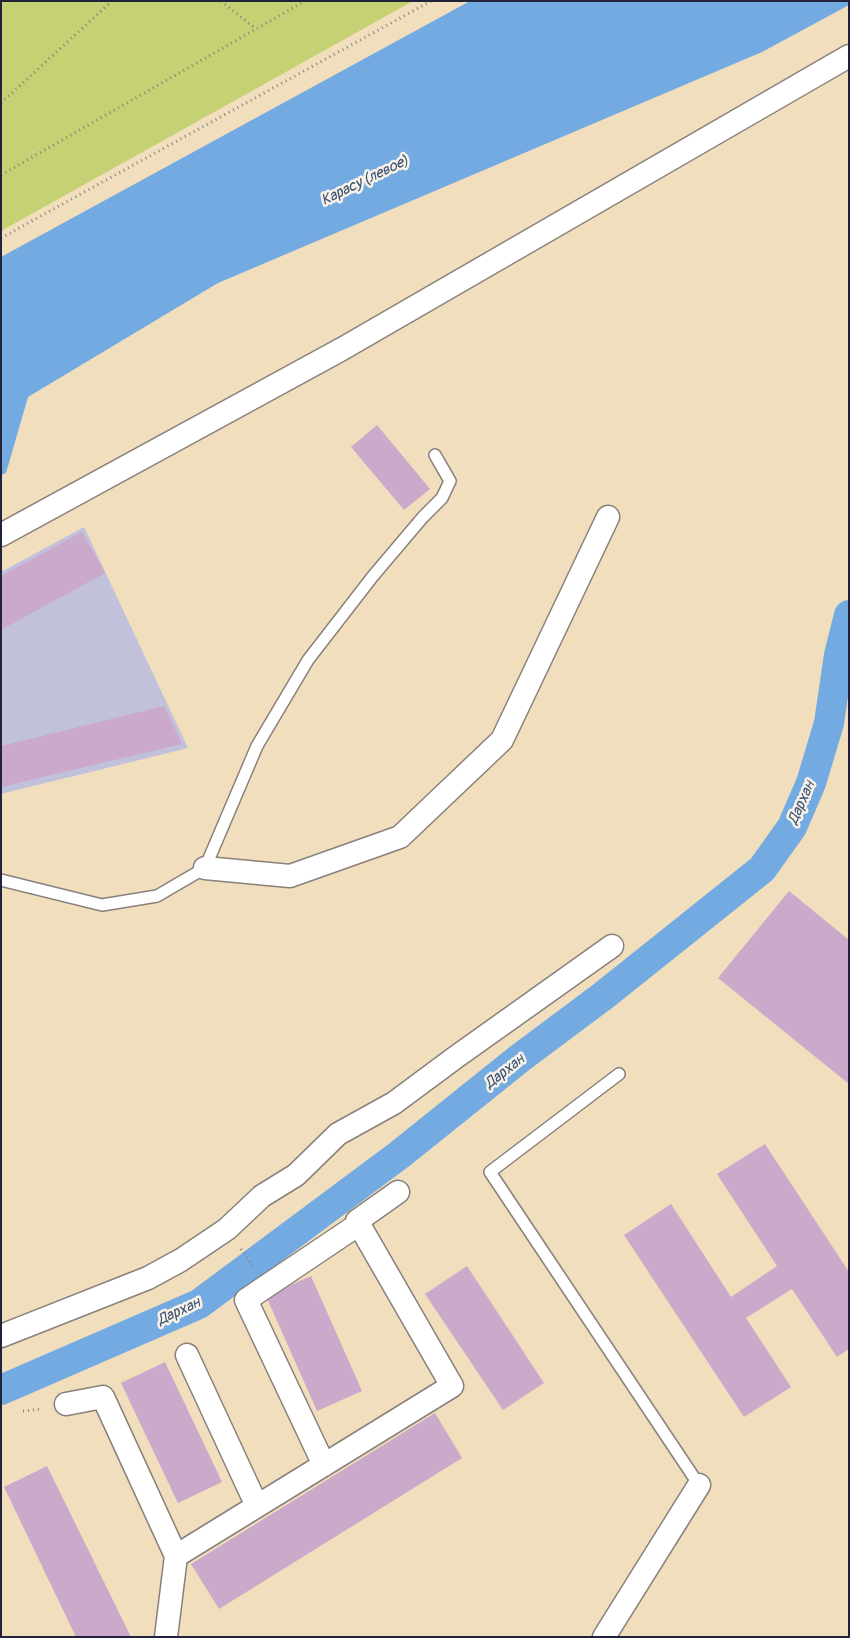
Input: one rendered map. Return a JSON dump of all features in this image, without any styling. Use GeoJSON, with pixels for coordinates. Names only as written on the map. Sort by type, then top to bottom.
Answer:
{"type":"FeatureCollection","features":[{"type":"Feature","properties":{"kind":"street"},"geometry":{"type":"LineString","coordinates":[[1,535],[342,349],[849,56]]}},
{"type":"Feature","properties":{"kind":"street"},"geometry":{"type":"LineString","coordinates":[[205,868],[290,876],[400,837],[502,740],[608,517]]}},
{"type":"Feature","properties":{"kind":"street"},"geometry":{"type":"LineString","coordinates":[[1,1336],[148,1278],[181,1260],[227,1229],[262,1196],[296,1175],[338,1134],[394,1103],[612,946]]}},
{"type":"Feature","properties":{"kind":"street"},"geometry":{"type":"LineString","coordinates":[[176,1556],[452,1386],[357,1222],[398,1192]]}},
{"type":"Feature","properties":{"kind":"street"},"geometry":{"type":"LineString","coordinates":[[324,1464],[246,1300],[267,1284],[359,1224]]}},
{"type":"Feature","properties":{"kind":"street"},"geometry":{"type":"LineString","coordinates":[[187,1355],[257,1506]]}},
{"type":"Feature","properties":{"kind":"street"},"geometry":{"type":"LineString","coordinates":[[66,1404],[103,1397],[176,1556],[166,1637]]}},
{"type":"Feature","properties":{"kind":"street"},"geometry":{"type":"LineString","coordinates":[[604,1637],[699,1485]]}},
{"type":"Feature","properties":{"kind":"lane"},"geometry":{"type":"LineString","coordinates":[[1,880],[102,905],[157,896],[205,868],[258,746],[308,660],[373,576],[423,517],[442,498],[450,482],[435,455]]}},
{"type":"Feature","properties":{"kind":"lane"},"geometry":{"type":"LineString","coordinates":[[619,1074],[490,1172],[699,1485]]}},
{"type":"Feature","properties":{"kind":"path"},"geometry":{"type":"LineString","coordinates":[[1,103],[112,1]]}},
{"type":"Feature","properties":{"kind":"path"},"geometry":{"type":"LineString","coordinates":[[221,1],[256,29]]}},
{"type":"Feature","properties":{"kind":"path"},"geometry":{"type":"LineString","coordinates":[[1,175],[305,1]]}},
{"type":"Feature","properties":{"kind":"path"},"geometry":{"type":"LineString","coordinates":[[1,238],[431,1]]}},
{"type":"Feature","properties":{"kind":"path"},"geometry":{"type":"LineString","coordinates":[[227,1229],[267,1284]]}},
{"type":"Feature","properties":{"kind":"shaded area"},"geometry":{"type":"Polygon","coordinates":[[[84,527],[188,748],[1,794],[1,572],[84,527]]]}},
{"type":"Feature","properties":{"kind":"green space"},"geometry":{"type":"Polygon","coordinates":[[[1,1],[413,1],[1,231],[1,1]]]}},
{"type":"Feature","properties":{"kind":"water","name":"Карасу (левое)"},"geometry":{"type":"Polygon","coordinates":[[[470,1],[849,1],[849,5],[762,52],[218,283],[28,397],[6,473],[1,475],[1,257],[470,1]]]}},
{"type":"Feature","properties":{"kind":"building"},"geometry":{"type":"Polygon","coordinates":[[[377,425],[430,489],[404,510],[351,447],[377,425]]]}},
{"type":"Feature","properties":{"kind":"building"},"geometry":{"type":"Polygon","coordinates":[[[82,532],[105,573],[1,630],[1,576],[82,532]]]}},
{"type":"Feature","properties":{"kind":"building"},"geometry":{"type":"Polygon","coordinates":[[[164,706],[182,744],[1,787],[1,746],[164,706]]]}},
{"type":"Feature","properties":{"kind":"building"},"geometry":{"type":"Polygon","coordinates":[[[789,891],[849,940],[849,1084],[718,978],[789,891]]]}},
{"type":"Feature","properties":{"kind":"building"},"geometry":{"type":"Polygon","coordinates":[[[765,1144],[849,1272],[849,1349],[837,1357],[792,1289],[746,1318],[791,1387],[744,1417],[624,1235],[671,1204],[731,1297],[777,1266],[717,1174],[765,1144]]]}},
{"type":"Feature","properties":{"kind":"building"},"geometry":{"type":"Polygon","coordinates":[[[467,1266],[544,1383],[503,1410],[425,1294],[467,1266]]]}},
{"type":"Feature","properties":{"kind":"building"},"geometry":{"type":"Polygon","coordinates":[[[311,1276],[362,1391],[317,1411],[266,1296],[311,1276]]]}},
{"type":"Feature","properties":{"kind":"building"},"geometry":{"type":"Polygon","coordinates":[[[165,1362],[222,1482],[178,1503],[121,1383],[165,1362]]]}},
{"type":"Feature","properties":{"kind":"building"},"geometry":{"type":"Polygon","coordinates":[[[435,1413],[462,1458],[219,1609],[191,1564],[435,1413]]]}},
{"type":"Feature","properties":{"kind":"building"},"geometry":{"type":"Polygon","coordinates":[[[47,1466],[131,1637],[76,1637],[4,1487],[47,1466]]]}},
{"type":"Feature","properties":{"kind":"waterway","name":"Дархан"},"geometry":{"type":"LineString","coordinates":[[1,1390],[199,1304],[399,1155],[762,869],[792,827],[811,783],[829,723],[839,655],[849,615]]}}]}
